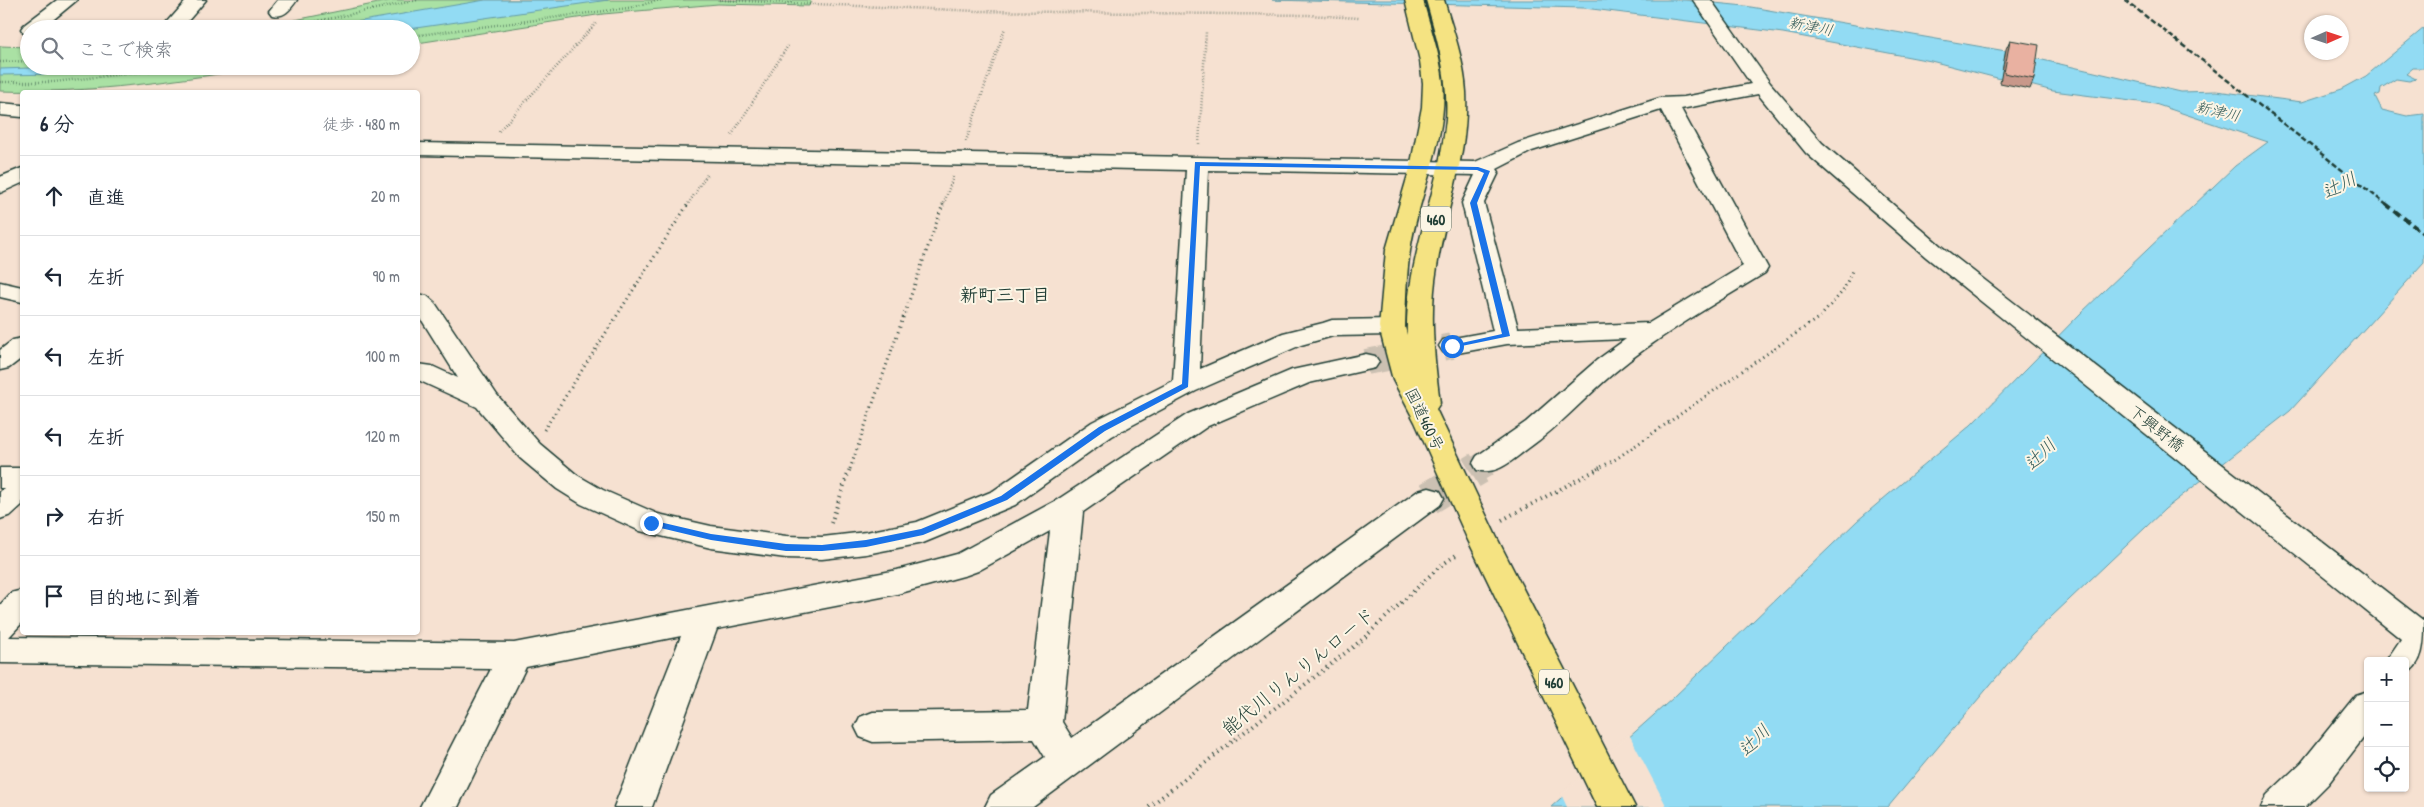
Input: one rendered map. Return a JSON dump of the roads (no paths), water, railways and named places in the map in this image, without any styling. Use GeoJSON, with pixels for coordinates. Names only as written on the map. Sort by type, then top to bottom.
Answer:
{"type":"FeatureCollection","features":[{"type":"Feature","properties":{"kind":"highway","name":"国道460号"},"geometry":{"type":"LineString","coordinates":[[1427,9],[1433,83],[1432,107],[1421,168],[1398,250],[1392,327],[1406,380],[1429,422],[1478,549],[1616,807]]}},
{"type":"Feature","properties":{"kind":"highway","name":"460"},"geometry":{"type":"LineString","coordinates":[[1427,9],[1454,68],[1456,92],[1456,116],[1448,168],[1421,290],[1421,334],[1429,422]]}},
{"type":"Feature","properties":{"kind":"street"},"geometry":{"type":"LineString","coordinates":[[41,20],[68,0]]}},
{"type":"Feature","properties":{"kind":"street"},"geometry":{"type":"LineString","coordinates":[[179,20],[197,0]]}},
{"type":"Feature","properties":{"kind":"street","name":"下興野橋"},"geometry":{"type":"LineString","coordinates":[[1702,0],[1749,65],[1763,88],[1814,148],[1934,252],[2380,604],[2418,643]]}},
{"type":"Feature","properties":{"kind":"street"},"geometry":{"type":"LineString","coordinates":[[1478,168],[1525,147],[1666,102],[1684,103],[1763,88]]}},
{"type":"Feature","properties":{"kind":"street"},"geometry":{"type":"LineString","coordinates":[[1487,463],[1536,429],[1606,366],[1655,330],[1756,268],[1666,102]]}},
{"type":"Feature","properties":{"kind":"street"},"geometry":{"type":"LineString","coordinates":[[0,109],[20,111]]}},
{"type":"Feature","properties":{"kind":"street"},"geometry":{"type":"LineString","coordinates":[[420,150],[1478,168],[1488,172],[1473,203],[1507,336]]}},
{"type":"Feature","properties":{"kind":"street"},"geometry":{"type":"LineString","coordinates":[[1186,385],[1197,164]]}},
{"type":"Feature","properties":{"kind":"street"},"geometry":{"type":"LineString","coordinates":[[0,169],[20,170]]}},
{"type":"Feature","properties":{"kind":"street"},"geometry":{"type":"LineString","coordinates":[[0,186],[20,176]]}},
{"type":"Feature","properties":{"kind":"street"},"geometry":{"type":"LineString","coordinates":[[0,289],[20,294]]}},
{"type":"Feature","properties":{"kind":"street"},"geometry":{"type":"LineString","coordinates":[[420,303],[426,308],[488,401],[530,451],[567,482],[592,497],[651,523],[711,537],[786,547],[822,548],[866,543],[923,532],[1004,498],[1102,429],[1186,385],[1292,339],[1332,328],[1392,327]]}},
{"type":"Feature","properties":{"kind":"street"},"geometry":{"type":"LineString","coordinates":[[1452,346],[1507,336],[1655,330]]}},
{"type":"Feature","properties":{"kind":"street"},"geometry":{"type":"LineString","coordinates":[[0,362],[20,347]]}},
{"type":"Feature","properties":{"kind":"street"},"geometry":{"type":"LineString","coordinates":[[0,650],[514,656],[897,582],[967,563],[1068,507],[1198,420],[1300,376],[1366,362]]}},
{"type":"Feature","properties":{"kind":"street"},"geometry":{"type":"LineString","coordinates":[[420,372],[488,401]]}},
{"type":"Feature","properties":{"kind":"street"},"geometry":{"type":"LineString","coordinates":[[0,478],[20,478]]}},
{"type":"Feature","properties":{"kind":"street"},"geometry":{"type":"LineString","coordinates":[[0,508],[20,491]]}},
{"type":"Feature","properties":{"kind":"street"},"geometry":{"type":"LineString","coordinates":[[1004,807],[1429,498]]}},
{"type":"Feature","properties":{"kind":"street"},"geometry":{"type":"LineString","coordinates":[[1067,761],[1044,724],[1068,507]]}},
{"type":"Feature","properties":{"kind":"street"},"geometry":{"type":"LineString","coordinates":[[0,627],[20,604]]}},
{"type":"Feature","properties":{"kind":"street"},"geometry":{"type":"LineString","coordinates":[[633,807],[705,618]]}},
{"type":"Feature","properties":{"kind":"street"},"geometry":{"type":"LineString","coordinates":[[439,807],[514,656]]}},
{"type":"Feature","properties":{"kind":"street"},"geometry":{"type":"LineString","coordinates":[[2280,807],[2315,773],[2364,711]]}},
{"type":"Feature","properties":{"kind":"street"},"geometry":{"type":"LineString","coordinates":[[873,727],[1044,724]]}},
{"type":"Feature","properties":{"kind":"water"},"geometry":{"type":"Polygon","coordinates":[[[485,0],[608,0],[420,27],[420,20],[368,20],[485,0]]]}},
{"type":"Feature","properties":{"kind":"water","name":"新津川"},"geometry":{"type":"Polygon","coordinates":[[[1272,0],[1684,0],[1745,6],[2006,51],[2001,79],[1931,61],[1783,33],[1584,8],[1272,0]]]}},
{"type":"Feature","properties":{"kind":"water"},"geometry":{"type":"Polygon","coordinates":[[[2424,28],[2424,68],[2413,68],[2406,74],[2416,79],[2409,81],[2396,79],[2381,88],[2380,94],[2375,96],[2382,110],[2407,116],[2424,114],[2424,263],[2290,411],[2165,509],[2031,636],[1888,807],[1551,807],[1673,698],[1857,521],[1971,425],[2081,313],[2235,166],[2268,142],[2155,104],[2053,91],[2030,85],[2034,58],[2181,92],[2216,91],[2302,102],[2342,89],[2366,76],[2424,28]]]}},
{"type":"Feature","properties":{"kind":"water"},"geometry":{"type":"Polygon","coordinates":[[[20,68],[20,75],[0,75],[0,69],[20,68]]]}},
{"type":"Feature","properties":{"kind":"tunnel"},"geometry":{"type":"LineString","coordinates":[[1366,362],[1452,346]]}},
{"type":"Feature","properties":{"kind":"tunnel"},"geometry":{"type":"LineString","coordinates":[[1477,469],[1487,463]]}},
{"type":"Feature","properties":{"kind":"tunnel"},"geometry":{"type":"LineString","coordinates":[[1429,498],[1479,468]]}},
{"type":"Feature","properties":{"kind":"railway"},"geometry":{"type":"LineString","coordinates":[[2125,0],[2388,206]]}},
{"type":"Feature","properties":{"kind":"railway"},"geometry":{"type":"LineString","coordinates":[[2386,204],[2424,234]]}},
{"type":"Feature","properties":{"kind":"district","name":"新町三丁目"},"geometry":{"type":"Point","coordinates":[1005,294]}},
{"type":"Feature","properties":{"kind":"water label","name":"辻川"},"geometry":{"type":"Point","coordinates":[2339,185]}},
{"type":"Feature","properties":{"kind":"water label","name":"辻川"},"geometry":{"type":"Point","coordinates":[2040,454]}},
{"type":"Feature","properties":{"kind":"water label","name":"辻川"},"geometry":{"type":"Point","coordinates":[1754,740]}}]}
